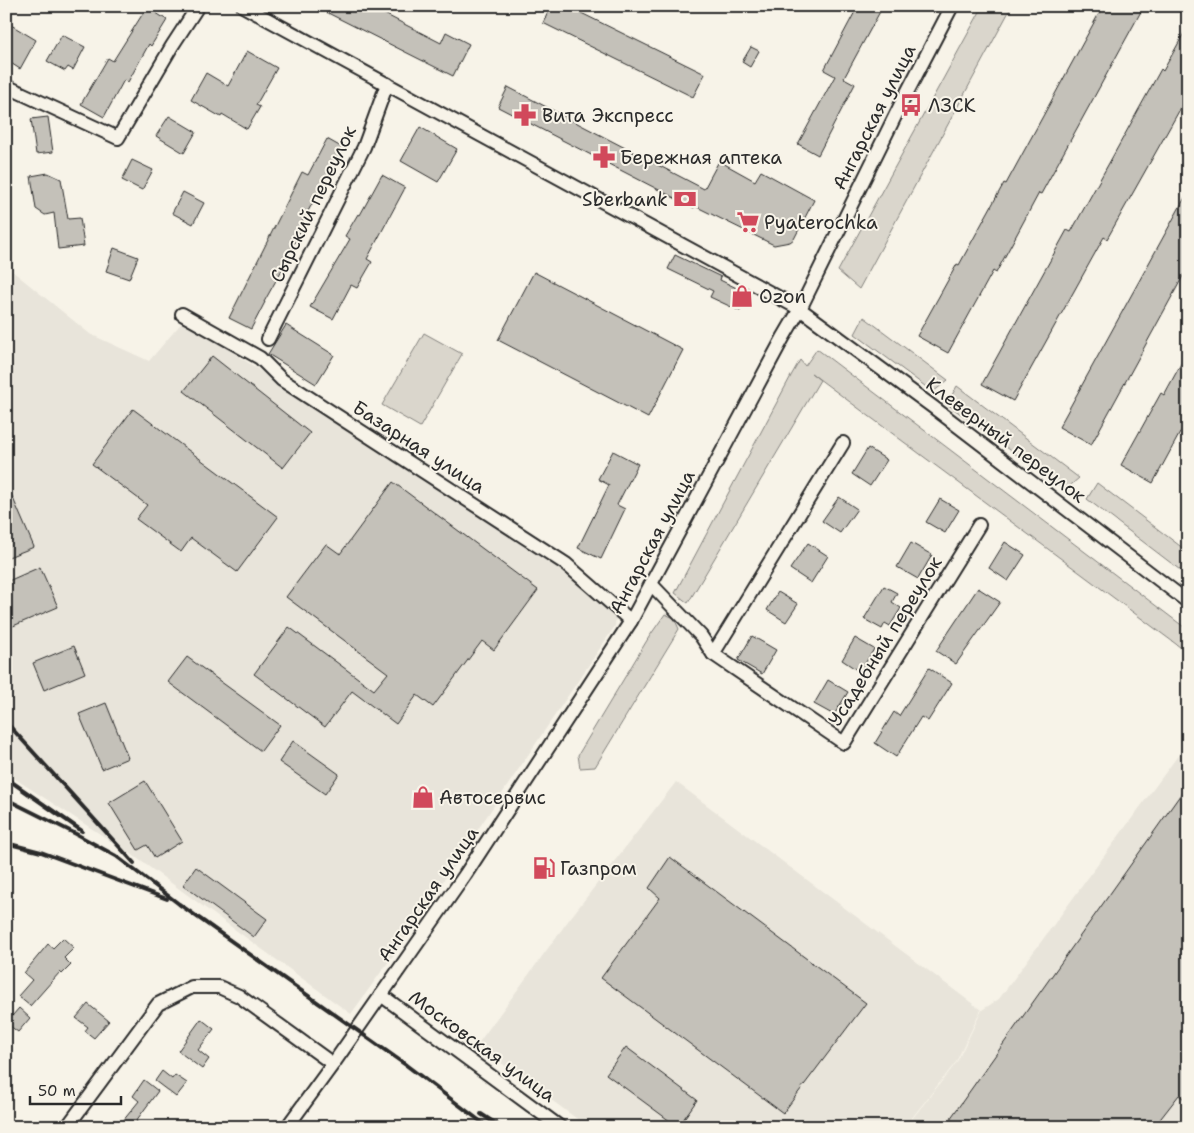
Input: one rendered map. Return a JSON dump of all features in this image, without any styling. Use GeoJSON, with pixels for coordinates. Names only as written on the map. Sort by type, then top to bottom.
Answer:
{"type":"FeatureCollection","features":[{"type":"Feature","properties":{"kind":"street"},"geometry":{"type":"LineString","coordinates":[[6,86],[118,138],[172,46],[198,6]]}},
{"type":"Feature","properties":{"kind":"street","name":"Клеверный переулок"},"geometry":{"type":"LineString","coordinates":[[243,6],[800,309],[1188,602]]}},
{"type":"Feature","properties":{"kind":"street","name":"Ангарская улица"},"geometry":{"type":"LineString","coordinates":[[287,1127],[465,876],[631,621],[782,338],[800,309],[902,102],[952,6]]}},
{"type":"Feature","properties":{"kind":"street","name":"Сырский переулок"},"geometry":{"type":"LineString","coordinates":[[268,339],[364,147],[387,84]]}},
{"type":"Feature","properties":{"kind":"street","name":"Базарная улица"},"geometry":{"type":"LineString","coordinates":[[182,314],[260,358],[282,380],[566,564],[631,621]]}},
{"type":"Feature","properties":{"kind":"street"},"geometry":{"type":"LineString","coordinates":[[713,654],[843,443]]}},
{"type":"Feature","properties":{"kind":"street","name":"Усадебный переулок"},"geometry":{"type":"LineString","coordinates":[[651,584],[701,636],[713,654],[844,743],[979,526]]}},
{"type":"Feature","properties":{"kind":"street"},"geometry":{"type":"LineString","coordinates":[[67,1127],[158,1004],[192,987],[219,987],[239,996],[333,1064]]}},
{"type":"Feature","properties":{"kind":"street","name":"Московская улица"},"geometry":{"type":"LineString","coordinates":[[381,995],[560,1127]]}},
{"type":"Feature","properties":{"kind":"shaded area"},"geometry":{"type":"Polygon","coordinates":[[[983,6],[1012,6],[859,289],[838,271],[983,6]]]}},
{"type":"Feature","properties":{"kind":"shaded area"},"geometry":{"type":"Polygon","coordinates":[[[6,266],[90,334],[149,361],[184,320],[583,585],[616,616],[615,626],[394,954],[351,1014],[134,856],[6,773],[6,266]]]}},
{"type":"Feature","properties":{"kind":"shaded area"},"geometry":{"type":"Polygon","coordinates":[[[864,317],[948,380],[933,392],[855,334],[864,317]]]}},
{"type":"Feature","properties":{"kind":"shaded area"},"geometry":{"type":"Polygon","coordinates":[[[424,333],[462,354],[420,427],[382,405],[424,333]]]}},
{"type":"Feature","properties":{"kind":"shaded area"},"geometry":{"type":"Polygon","coordinates":[[[817,349],[1188,630],[1188,653],[811,373],[820,380],[688,603],[675,593],[800,360],[805,366],[817,349]]]}},
{"type":"Feature","properties":{"kind":"shaded area"},"geometry":{"type":"Polygon","coordinates":[[[957,386],[1079,478],[1065,490],[947,404],[957,386]]]}},
{"type":"Feature","properties":{"kind":"shaded area"},"geometry":{"type":"Polygon","coordinates":[[[1097,483],[1188,552],[1188,576],[1087,499],[1097,483]]]}},
{"type":"Feature","properties":{"kind":"shaded area"},"geometry":{"type":"Polygon","coordinates":[[[665,614],[674,618],[679,629],[595,767],[580,768],[578,755],[649,637],[665,614]]]}},
{"type":"Feature","properties":{"kind":"shaded area"},"geometry":{"type":"Polygon","coordinates":[[[1188,742],[1188,1127],[915,1127],[912,1119],[957,1062],[982,1010],[999,999],[1188,742]]]}},
{"type":"Feature","properties":{"kind":"shaded area"},"geometry":{"type":"Polygon","coordinates":[[[676,782],[981,1010],[956,1062],[911,1119],[913,1127],[588,1127],[477,1045],[568,921],[676,782]]]}},
{"type":"Feature","properties":{"kind":"building"},"geometry":{"type":"Polygon","coordinates":[[[314,6],[369,6],[441,43],[446,32],[469,44],[453,76],[314,6]]]}},
{"type":"Feature","properties":{"kind":"building"},"geometry":{"type":"Polygon","coordinates":[[[551,6],[567,6],[705,74],[693,97],[543,23],[551,6]]]}},
{"type":"Feature","properties":{"kind":"building"},"geometry":{"type":"Polygon","coordinates":[[[858,6],[883,6],[844,78],[855,84],[818,155],[798,144],[835,76],[824,70],[858,6]]]}},
{"type":"Feature","properties":{"kind":"building"},"geometry":{"type":"Polygon","coordinates":[[[1103,6],[1144,6],[1041,194],[1039,193],[996,273],[993,271],[948,353],[917,336],[1004,183],[1006,184],[1103,6]]]}},
{"type":"Feature","properties":{"kind":"building"},"geometry":{"type":"Polygon","coordinates":[[[147,7],[167,20],[151,46],[149,44],[128,82],[124,80],[104,117],[81,104],[108,58],[113,61],[147,7]]]}},
{"type":"Feature","properties":{"kind":"building"},"geometry":{"type":"Polygon","coordinates":[[[11,25],[36,40],[20,69],[6,60],[6,33],[11,25]]]}},
{"type":"Feature","properties":{"kind":"building"},"geometry":{"type":"Polygon","coordinates":[[[1188,26],[1188,95],[1107,239],[1104,237],[1013,401],[982,384],[1067,230],[1071,232],[1161,69],[1163,71],[1188,26]]]}},
{"type":"Feature","properties":{"kind":"building"},"geometry":{"type":"Polygon","coordinates":[[[62,35],[85,47],[73,70],[68,67],[65,71],[47,61],[62,35]]]}},
{"type":"Feature","properties":{"kind":"building"},"geometry":{"type":"Polygon","coordinates":[[[751,47],[759,51],[750,67],[742,62],[751,47]]]}},
{"type":"Feature","properties":{"kind":"building"},"geometry":{"type":"Polygon","coordinates":[[[247,51],[277,68],[256,105],[260,107],[247,129],[222,114],[221,117],[191,100],[206,73],[228,86],[247,51]]]}},
{"type":"Feature","properties":{"kind":"building"},"geometry":{"type":"Polygon","coordinates":[[[508,87],[704,189],[719,161],[755,181],[761,171],[814,200],[794,239],[790,242],[774,245],[695,206],[694,208],[498,107],[508,87]]]}},
{"type":"Feature","properties":{"kind":"building"},"geometry":{"type":"Polygon","coordinates":[[[169,116],[196,132],[184,153],[156,136],[169,116]]]}},
{"type":"Feature","properties":{"kind":"building"},"geometry":{"type":"Polygon","coordinates":[[[48,117],[53,152],[36,154],[31,119],[48,117]]]}},
{"type":"Feature","properties":{"kind":"building"},"geometry":{"type":"Polygon","coordinates":[[[420,127],[457,149],[438,182],[401,161],[420,127]]]}},
{"type":"Feature","properties":{"kind":"building"},"geometry":{"type":"Polygon","coordinates":[[[327,139],[343,148],[302,222],[304,224],[286,258],[288,259],[251,329],[229,318],[302,172],[308,175],[327,139]]]}},
{"type":"Feature","properties":{"kind":"building"},"geometry":{"type":"Polygon","coordinates":[[[132,160],[153,170],[142,190],[122,180],[132,160]]]}},
{"type":"Feature","properties":{"kind":"building"},"geometry":{"type":"Polygon","coordinates":[[[48,173],[61,179],[68,219],[80,218],[84,246],[58,249],[54,213],[45,215],[36,209],[31,176],[48,173]]]}},
{"type":"Feature","properties":{"kind":"building"},"geometry":{"type":"Polygon","coordinates":[[[382,175],[405,188],[367,259],[372,262],[357,288],[351,285],[333,319],[310,307],[350,239],[345,236],[358,214],[360,215],[382,175]]]}},
{"type":"Feature","properties":{"kind":"building"},"geometry":{"type":"Polygon","coordinates":[[[183,192],[204,203],[193,224],[172,213],[183,192]]]}},
{"type":"Feature","properties":{"kind":"building"},"geometry":{"type":"Polygon","coordinates":[[[1188,192],[1188,267],[1091,445],[1059,427],[1188,192]]]}},
{"type":"Feature","properties":{"kind":"building"},"geometry":{"type":"Polygon","coordinates":[[[114,248],[138,257],[129,279],[106,271],[114,248]]]}},
{"type":"Feature","properties":{"kind":"building"},"geometry":{"type":"Polygon","coordinates":[[[675,255],[721,277],[720,280],[749,294],[740,311],[710,297],[713,291],[668,269],[675,255]]]}},
{"type":"Feature","properties":{"kind":"building"},"geometry":{"type":"Polygon","coordinates":[[[534,272],[683,350],[648,418],[498,340],[534,272]]]}},
{"type":"Feature","properties":{"kind":"building"},"geometry":{"type":"Polygon","coordinates":[[[286,325],[334,355],[316,384],[268,354],[286,325]]]}},
{"type":"Feature","properties":{"kind":"building"},"geometry":{"type":"Polygon","coordinates":[[[1188,351],[1188,418],[1153,483],[1121,465],[1161,393],[1164,395],[1188,351]]]}},
{"type":"Feature","properties":{"kind":"building"},"geometry":{"type":"Polygon","coordinates":[[[212,356],[310,433],[283,468],[184,391],[212,356]]]}},
{"type":"Feature","properties":{"kind":"building"},"geometry":{"type":"Polygon","coordinates":[[[133,409],[278,517],[237,572],[191,538],[181,552],[136,519],[147,505],[92,464],[133,409]]]}},
{"type":"Feature","properties":{"kind":"building"},"geometry":{"type":"Polygon","coordinates":[[[868,448],[887,460],[870,486],[852,474],[868,448]]]}},
{"type":"Feature","properties":{"kind":"building"},"geometry":{"type":"Polygon","coordinates":[[[613,451],[638,464],[617,505],[625,509],[601,559],[578,548],[609,485],[598,479],[613,451]]]}},
{"type":"Feature","properties":{"kind":"building"},"geometry":{"type":"Polygon","coordinates":[[[6,482],[34,547],[6,558],[6,482]]]}},
{"type":"Feature","properties":{"kind":"building"},"geometry":{"type":"Polygon","coordinates":[[[393,482],[538,590],[494,650],[482,641],[433,707],[417,695],[396,724],[352,691],[325,727],[254,674],[289,627],[374,690],[388,673],[286,597],[326,544],[340,554],[393,482]]]}},
{"type":"Feature","properties":{"kind":"building"},"geometry":{"type":"Polygon","coordinates":[[[839,497],[857,509],[840,533],[822,521],[839,497]]]}},
{"type":"Feature","properties":{"kind":"building"},"geometry":{"type":"Polygon","coordinates":[[[940,499],[959,510],[945,533],[926,522],[940,499]]]}},
{"type":"Feature","properties":{"kind":"building"},"geometry":{"type":"Polygon","coordinates":[[[1005,542],[1025,555],[1008,581],[989,568],[1005,542]]]}},
{"type":"Feature","properties":{"kind":"building"},"geometry":{"type":"Polygon","coordinates":[[[808,543],[828,556],[811,583],[790,569],[808,543]]]}},
{"type":"Feature","properties":{"kind":"building"},"geometry":{"type":"Polygon","coordinates":[[[911,543],[932,555],[918,579],[897,567],[911,543]]]}},
{"type":"Feature","properties":{"kind":"building"},"geometry":{"type":"Polygon","coordinates":[[[40,567],[58,607],[6,629],[6,582],[40,567]]]}},
{"type":"Feature","properties":{"kind":"building"},"geometry":{"type":"Polygon","coordinates":[[[884,586],[897,593],[892,602],[901,608],[890,626],[885,623],[882,629],[864,619],[884,586]]]}},
{"type":"Feature","properties":{"kind":"building"},"geometry":{"type":"Polygon","coordinates":[[[978,588],[1000,602],[956,664],[936,651],[978,588]]]}},
{"type":"Feature","properties":{"kind":"building"},"geometry":{"type":"Polygon","coordinates":[[[778,592],[798,604],[786,622],[767,610],[778,592]]]}},
{"type":"Feature","properties":{"kind":"building"},"geometry":{"type":"Polygon","coordinates":[[[752,636],[776,650],[762,674],[738,660],[752,636]]]}},
{"type":"Feature","properties":{"kind":"building"},"geometry":{"type":"Polygon","coordinates":[[[855,638],[874,649],[860,672],[842,660],[855,638]]]}},
{"type":"Feature","properties":{"kind":"building"},"geometry":{"type":"Polygon","coordinates":[[[74,646],[85,673],[44,690],[33,663],[74,646]]]}},
{"type":"Feature","properties":{"kind":"building"},"geometry":{"type":"Polygon","coordinates":[[[187,657],[280,725],[261,751],[168,682],[187,657]]]}},
{"type":"Feature","properties":{"kind":"building"},"geometry":{"type":"Polygon","coordinates":[[[929,668],[952,683],[928,721],[921,717],[896,757],[875,743],[894,712],[899,716],[929,668]]]}},
{"type":"Feature","properties":{"kind":"building"},"geometry":{"type":"Polygon","coordinates":[[[828,680],[848,692],[834,715],[814,704],[828,680]]]}},
{"type":"Feature","properties":{"kind":"building"},"geometry":{"type":"Polygon","coordinates":[[[106,703],[128,758],[102,769],[79,714],[106,703]]]}},
{"type":"Feature","properties":{"kind":"building"},"geometry":{"type":"Polygon","coordinates":[[[293,741],[339,774],[325,794],[279,762],[293,741]]]}},
{"type":"Feature","properties":{"kind":"building"},"geometry":{"type":"Polygon","coordinates":[[[145,781],[182,841],[155,858],[147,845],[138,850],[109,803],[145,781]]]}},
{"type":"Feature","properties":{"kind":"building"},"geometry":{"type":"Polygon","coordinates":[[[1188,784],[1188,1102],[1179,1095],[1154,1127],[960,1127],[950,1119],[1188,784]]]}},
{"type":"Feature","properties":{"kind":"building"},"geometry":{"type":"Polygon","coordinates":[[[670,857],[866,1003],[783,1113],[601,978],[660,898],[649,888],[670,857]]]}},
{"type":"Feature","properties":{"kind":"building"},"geometry":{"type":"Polygon","coordinates":[[[196,867],[267,919],[254,937],[183,885],[196,867]]]}},
{"type":"Feature","properties":{"kind":"building"},"geometry":{"type":"Polygon","coordinates":[[[63,938],[74,948],[64,958],[71,965],[62,974],[60,972],[30,1006],[18,996],[32,980],[24,973],[48,944],[53,948],[63,938]]]}},
{"type":"Feature","properties":{"kind":"building"},"geometry":{"type":"Polygon","coordinates":[[[88,1004],[109,1021],[94,1038],[85,1031],[88,1027],[76,1018],[88,1004]]]}},
{"type":"Feature","properties":{"kind":"building"},"geometry":{"type":"Polygon","coordinates":[[[19,1008],[30,1018],[18,1032],[6,1023],[19,1008]]]}},
{"type":"Feature","properties":{"kind":"building"},"geometry":{"type":"Polygon","coordinates":[[[201,1019],[214,1029],[198,1050],[209,1059],[202,1069],[178,1051],[201,1019]]]}},
{"type":"Feature","properties":{"kind":"building"},"geometry":{"type":"Polygon","coordinates":[[[626,1047],[697,1100],[678,1127],[606,1074],[626,1047]]]}},
{"type":"Feature","properties":{"kind":"building"},"geometry":{"type":"Polygon","coordinates":[[[162,1071],[172,1079],[175,1075],[187,1083],[176,1097],[155,1081],[162,1071]]]}},
{"type":"Feature","properties":{"kind":"building"},"geometry":{"type":"Polygon","coordinates":[[[144,1080],[158,1091],[136,1121],[143,1127],[118,1127],[139,1101],[133,1096],[144,1080]]]}},
{"type":"Feature","properties":{"kind":"railway"},"geometry":{"type":"LineString","coordinates":[[6,722],[134,863]]}},
{"type":"Feature","properties":{"kind":"railway"},"geometry":{"type":"LineString","coordinates":[[6,778],[82,831]]}},
{"type":"Feature","properties":{"kind":"railway"},"geometry":{"type":"LineString","coordinates":[[6,799],[116,856],[179,904],[406,1065],[488,1127]]}},
{"type":"Feature","properties":{"kind":"railway"},"geometry":{"type":"LineString","coordinates":[[6,843],[41,852],[167,899]]}},
{"type":"Feature","properties":{"kind":"railway"},"geometry":{"type":"LineString","coordinates":[[481,1114],[501,1127]]}},
{"type":"Feature","properties":{"kind":"place","name":"ЛЗСК"},"geometry":{"type":"Point","coordinates":[911,105]}},
{"type":"Feature","properties":{"kind":"place","name":"Вита Экспресс"},"geometry":{"type":"Point","coordinates":[525,115]}},
{"type":"Feature","properties":{"kind":"place","name":"Бережная аптека"},"geometry":{"type":"Point","coordinates":[604,157]}},
{"type":"Feature","properties":{"kind":"place","name":"Sberbank"},"geometry":{"type":"Point","coordinates":[685,199]}},
{"type":"Feature","properties":{"kind":"place","name":"Pyaterochka"},"geometry":{"type":"Point","coordinates":[748,222]}},
{"type":"Feature","properties":{"kind":"place","name":"Ozon"},"geometry":{"type":"Point","coordinates":[742,296]}},
{"type":"Feature","properties":{"kind":"place","name":"Автосервис"},"geometry":{"type":"Point","coordinates":[423,797]}},
{"type":"Feature","properties":{"kind":"place","name":"Газпром"},"geometry":{"type":"Point","coordinates":[544,868]}}]}
